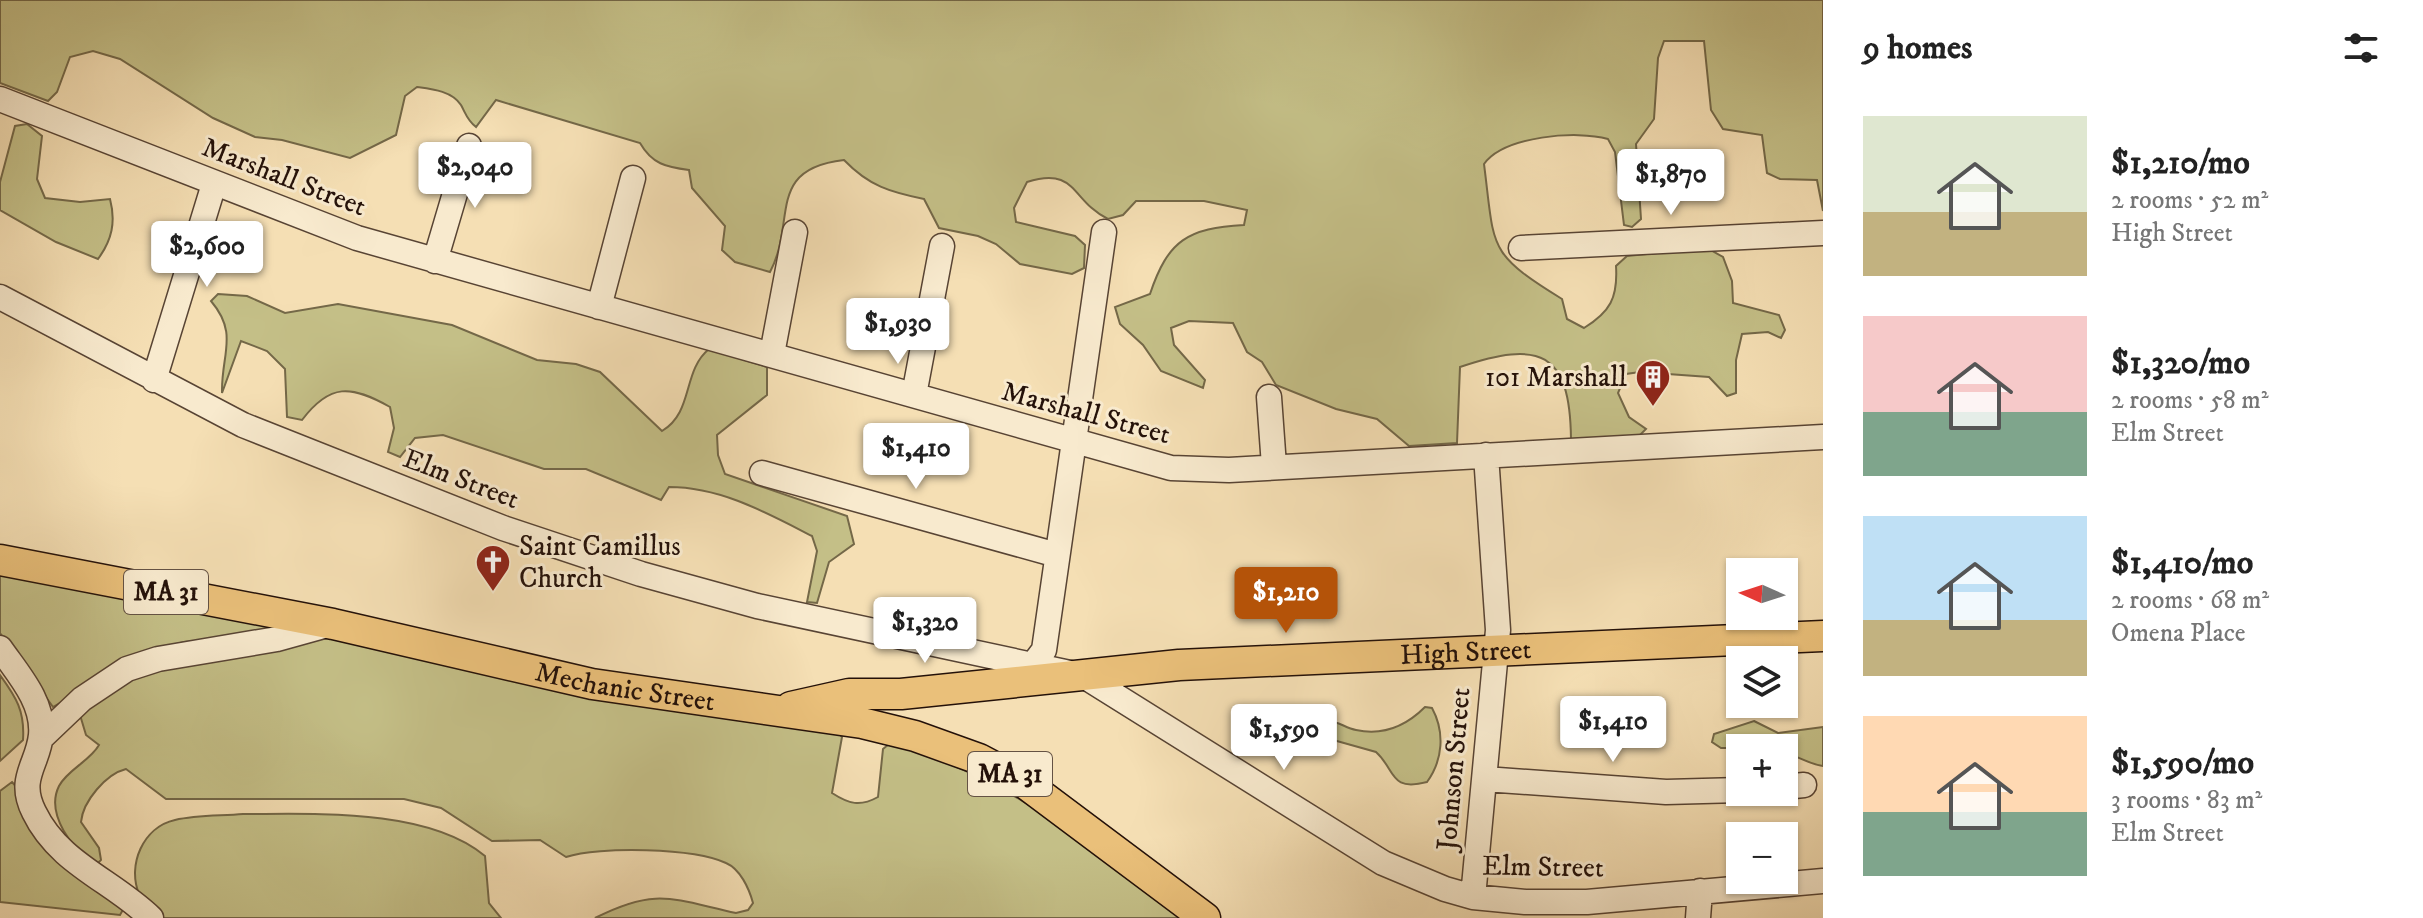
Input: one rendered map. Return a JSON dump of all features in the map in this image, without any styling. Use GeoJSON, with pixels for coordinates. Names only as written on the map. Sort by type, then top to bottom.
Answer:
{"type":"FeatureCollection","features":[{"type":"Feature","properties":{"kind":"main road","name":"Mechanic Street"},"geometry":{"type":"LineString","coordinates":[[0,560],[333,624],[592,684],[778,710],[915,736],[1006,772],[1073,817],[1205,918]]}},
{"type":"Feature","properties":{"kind":"main road","name":"High Street"},"geometry":{"type":"LineString","coordinates":[[778,710],[849,694],[901,694],[1179,665],[1823,636]]}},
{"type":"Feature","properties":{"kind":"street","name":"Marshall Street"},"geometry":{"type":"LineString","coordinates":[[0,99],[330,229],[1074,443],[1171,468],[1229,470],[1823,437]]}},
{"type":"Feature","properties":{"kind":"street"},"geometry":{"type":"LineString","coordinates":[[435,261],[469,146]]}},
{"type":"Feature","properties":{"kind":"street"},"geometry":{"type":"LineString","coordinates":[[599,307],[633,178]]}},
{"type":"Feature","properties":{"kind":"street"},"geometry":{"type":"LineString","coordinates":[[154,380],[214,184]]}},
{"type":"Feature","properties":{"kind":"street"},"geometry":{"type":"LineString","coordinates":[[772,354],[795,232]]}},
{"type":"Feature","properties":{"kind":"street"},"geometry":{"type":"LineString","coordinates":[[1013,683],[1041,653],[1104,232]]}},
{"type":"Feature","properties":{"kind":"street"},"geometry":{"type":"LineString","coordinates":[[1521,248],[1823,233]]}},
{"type":"Feature","properties":{"kind":"street"},"geometry":{"type":"LineString","coordinates":[[914,395],[942,246]]}},
{"type":"Feature","properties":{"kind":"street","name":"Elm Street"},"geometry":{"type":"LineString","coordinates":[[0,297],[243,425],[503,528],[626,569],[803,618],[1041,653],[1084,676],[1383,863],[1421,881],[1473,897],[1586,910],[1700,891],[1823,881]]}},
{"type":"Feature","properties":{"kind":"street"},"geometry":{"type":"LineString","coordinates":[[1269,397],[1274,466]]}},
{"type":"Feature","properties":{"kind":"street","name":"Johnson Street"},"geometry":{"type":"LineString","coordinates":[[1473,897],[1498,630],[1486,455]]}},
{"type":"Feature","properties":{"kind":"street"},"geometry":{"type":"LineString","coordinates":[[762,473],[1057,555]]}},
{"type":"Feature","properties":{"kind":"street"},"geometry":{"type":"LineString","coordinates":[[151,918],[125,895],[70,859],[40,823],[27,790],[31,761],[41,738],[82,699],[127,669],[158,659],[277,639],[333,624]]}},
{"type":"Feature","properties":{"kind":"street"},"geometry":{"type":"LineString","coordinates":[[0,648],[37,707],[41,738]]}},
{"type":"Feature","properties":{"kind":"street"},"geometry":{"type":"LineString","coordinates":[[1485,779],[1666,792],[1726,790]]}},
{"type":"Feature","properties":{"kind":"street"},"geometry":{"type":"LineString","coordinates":[[1698,918],[1700,891]]}},
{"type":"Feature","properties":{"kind":"shaded area"},"geometry":{"type":"Polygon","coordinates":[[[0,0],[1823,0],[1823,211],[1817,180],[1780,179],[1767,173],[1762,135],[1723,129],[1711,110],[1704,41],[1664,41],[1658,58],[1654,119],[1636,144],[1641,219],[1632,227],[1624,225],[1615,152],[1608,139],[1560,136],[1524,141],[1507,147],[1484,164],[1493,232],[1507,258],[1519,270],[1562,299],[1567,319],[1584,328],[1606,310],[1616,287],[1616,266],[1627,256],[1707,248],[1723,257],[1732,281],[1733,303],[1779,315],[1785,330],[1781,338],[1768,332],[1742,334],[1736,360],[1736,393],[1727,396],[1709,377],[1640,372],[1626,374],[1618,393],[1629,417],[1646,429],[1639,436],[1579,442],[1571,439],[1569,410],[1557,370],[1545,360],[1511,354],[1460,367],[1457,443],[1409,446],[1377,419],[1336,409],[1276,385],[1262,362],[1247,352],[1233,323],[1189,321],[1171,328],[1174,345],[1205,380],[1203,388],[1161,371],[1143,345],[1120,324],[1115,307],[1150,294],[1164,261],[1183,240],[1208,229],[1244,225],[1247,210],[1204,201],[1136,201],[1123,215],[1108,219],[1096,212],[1065,182],[1043,178],[1027,182],[1014,208],[1016,222],[1075,236],[1085,245],[1084,268],[1072,274],[1020,264],[996,244],[978,236],[939,228],[924,199],[881,187],[844,160],[819,165],[803,174],[793,186],[778,253],[770,272],[735,262],[722,250],[725,226],[692,188],[689,170],[660,163],[649,156],[640,143],[496,100],[476,127],[457,100],[441,92],[417,87],[405,96],[396,135],[350,158],[282,140],[255,137],[213,118],[120,59],[93,51],[70,57],[57,92],[48,101],[0,83],[0,0]]]}},
{"type":"Feature","properties":{"kind":"shaded area"},"geometry":{"type":"Polygon","coordinates":[[[27,124],[42,136],[37,179],[45,198],[80,202],[110,199],[112,230],[98,259],[56,242],[0,210],[0,182],[15,126],[27,124]]]}},
{"type":"Feature","properties":{"kind":"shaded area"},"geometry":{"type":"Polygon","coordinates":[[[218,294],[247,296],[285,313],[338,304],[452,325],[537,360],[576,364],[600,372],[662,431],[679,413],[695,368],[709,349],[767,367],[767,395],[717,435],[718,455],[725,474],[847,516],[854,544],[829,562],[817,603],[807,602],[817,551],[812,536],[725,496],[669,487],[661,500],[586,469],[544,469],[443,435],[415,438],[400,457],[388,452],[394,428],[390,407],[364,395],[342,391],[322,399],[302,420],[287,417],[285,369],[267,351],[241,341],[222,393],[227,334],[211,301],[218,294]]]}},
{"type":"Feature","properties":{"kind":"shaded area"},"geometry":{"type":"Polygon","coordinates":[[[0,570],[271,623],[277,633],[184,642],[149,651],[53,707],[0,633],[0,570]]]}},
{"type":"Feature","properties":{"kind":"shaded area"},"geometry":{"type":"Polygon","coordinates":[[[329,637],[837,731],[842,737],[832,793],[855,803],[878,797],[883,749],[889,744],[931,756],[971,773],[1046,816],[1188,918],[595,918],[616,908],[650,899],[679,900],[736,913],[748,910],[753,903],[740,874],[726,863],[711,858],[646,850],[600,851],[566,857],[540,840],[492,841],[441,808],[404,799],[166,799],[126,769],[104,782],[91,797],[83,814],[81,822],[99,848],[101,860],[96,865],[70,841],[58,820],[56,797],[59,786],[99,745],[86,735],[80,715],[144,670],[329,637]]]}},
{"type":"Feature","properties":{"kind":"shaded area"},"geometry":{"type":"Polygon","coordinates":[[[0,675],[18,705],[23,740],[0,761],[0,675]]]}},
{"type":"Feature","properties":{"kind":"shaded area"},"geometry":{"type":"Polygon","coordinates":[[[1425,707],[1432,708],[1440,736],[1439,755],[1427,782],[1399,782],[1376,752],[1326,738],[1326,721],[1376,732],[1402,724],[1425,707]]]}},
{"type":"Feature","properties":{"kind":"shaded area"},"geometry":{"type":"Polygon","coordinates":[[[1754,721],[1778,733],[1823,727],[1823,766],[1798,758],[1798,734],[1726,734],[1726,748],[1721,748],[1712,742],[1714,734],[1754,721]]]}},
{"type":"Feature","properties":{"kind":"shaded area"},"geometry":{"type":"Polygon","coordinates":[[[12,782],[124,908],[120,915],[0,902],[0,791],[12,782]]]}},
{"type":"Feature","properties":{"kind":"shaded area"},"geometry":{"type":"Polygon","coordinates":[[[243,814],[369,817],[433,829],[461,840],[485,856],[489,903],[501,918],[159,918],[141,897],[136,883],[137,860],[146,839],[154,830],[175,820],[243,814]]]}},
{"type":"Feature","properties":{"kind":"place","name":"101 Marshall"},"geometry":{"type":"Point","coordinates":[1653,408]}},
{"type":"Feature","properties":{"kind":"place","name":"Saint Camillus Church"},"geometry":{"type":"Point","coordinates":[493,593]}}]}
